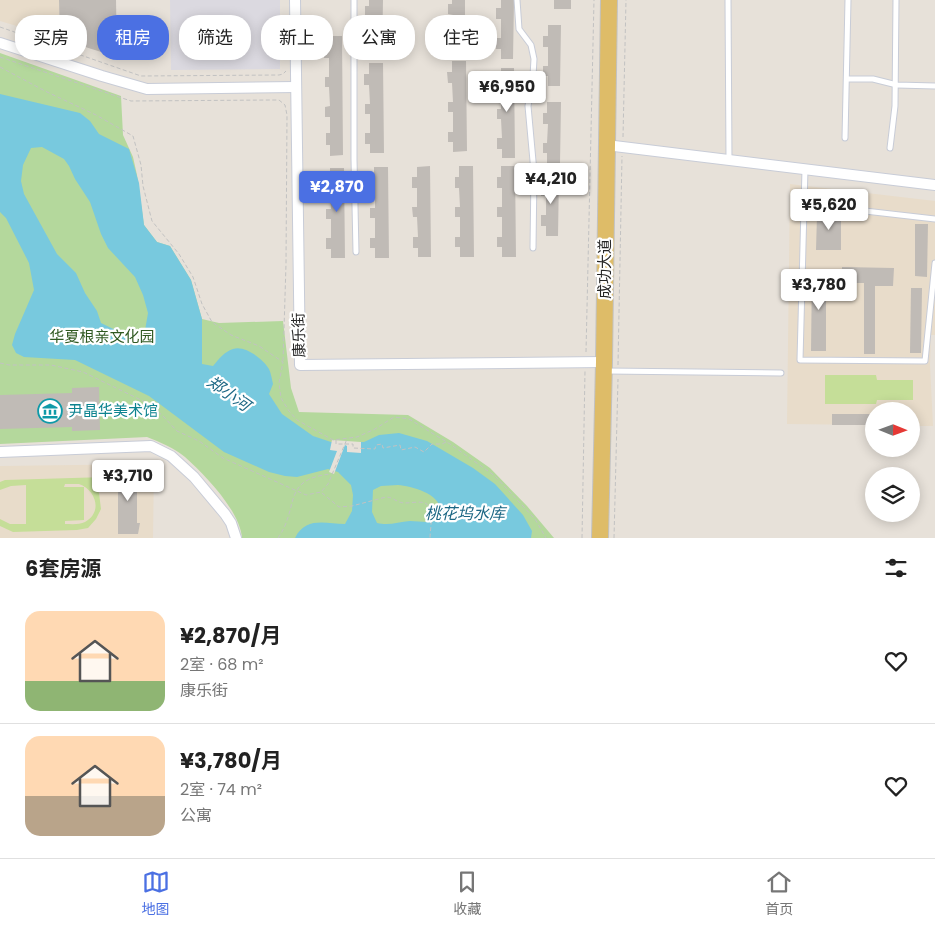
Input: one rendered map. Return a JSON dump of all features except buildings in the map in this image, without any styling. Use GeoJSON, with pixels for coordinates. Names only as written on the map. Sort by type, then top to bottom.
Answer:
{"type":"FeatureCollection","features":[{"type":"Feature","properties":{"kind":"main road","name":"成功大道"},"geometry":{"type":"LineString","coordinates":[[600,538],[609,368],[606,145],[609,0]]}},
{"type":"Feature","properties":{"kind":"street","name":"康乐街"},"geometry":{"type":"LineString","coordinates":[[295,0],[300,365],[586,362],[609,368]]}},
{"type":"Feature","properties":{"kind":"street"},"geometry":{"type":"LineString","coordinates":[[0,43],[147,89],[296,87]]}},
{"type":"Feature","properties":{"kind":"street"},"geometry":{"type":"LineString","coordinates":[[606,145],[935,185]]}},
{"type":"Feature","properties":{"kind":"street"},"geometry":{"type":"LineString","coordinates":[[0,452],[151,446],[171,456],[194,477],[225,514],[231,523],[236,538]]}},
{"type":"Feature","properties":{"kind":"lane"},"geometry":{"type":"LineString","coordinates":[[354,0],[356,252]]}},
{"type":"Feature","properties":{"kind":"lane"},"geometry":{"type":"LineString","coordinates":[[517,0],[519,29],[531,45],[534,59],[528,106],[534,179],[532,206],[533,248]]}},
{"type":"Feature","properties":{"kind":"lane"},"geometry":{"type":"LineString","coordinates":[[728,0],[728,159]]}},
{"type":"Feature","properties":{"kind":"lane"},"geometry":{"type":"LineString","coordinates":[[845,138],[848,0]]}},
{"type":"Feature","properties":{"kind":"lane"},"geometry":{"type":"LineString","coordinates":[[890,148],[895,106],[896,0]]}},
{"type":"Feature","properties":{"kind":"lane"},"geometry":{"type":"LineString","coordinates":[[846,79],[873,79],[894,85],[935,86]]}},
{"type":"Feature","properties":{"kind":"lane"},"geometry":{"type":"LineString","coordinates":[[805,169],[800,360],[925,361],[935,263]]}},
{"type":"Feature","properties":{"kind":"lane"},"geometry":{"type":"LineString","coordinates":[[804,204],[935,218]]}},
{"type":"Feature","properties":{"kind":"lane"},"geometry":{"type":"LineString","coordinates":[[609,368],[781,373]]}},
{"type":"Feature","properties":{"kind":"path"},"geometry":{"type":"LineString","coordinates":[[582,538],[594,0]]}},
{"type":"Feature","properties":{"kind":"path"},"geometry":{"type":"LineString","coordinates":[[614,538],[609,368],[623,146],[626,0]]}},
{"type":"Feature","properties":{"kind":"path"},"geometry":{"type":"LineString","coordinates":[[0,27],[141,76],[279,75],[284,74],[286,70]]}},
{"type":"Feature","properties":{"kind":"path"},"geometry":{"type":"LineString","coordinates":[[0,57],[131,101],[279,100],[285,105],[287,115],[286,264],[283,362],[279,383],[281,398],[297,420],[333,440],[357,436],[375,429],[394,417],[408,419],[446,442],[495,476],[535,519],[546,538]]}},
{"type":"Feature","properties":{"kind":"path"},"geometry":{"type":"LineString","coordinates":[[0,67],[96,115],[133,136],[141,165],[143,186],[152,222],[179,254],[193,276],[202,304],[212,322],[231,335],[259,346],[283,362]]}},
{"type":"Feature","properties":{"kind":"path"},"geometry":{"type":"LineString","coordinates":[[0,363],[50,364],[83,372],[143,401],[162,415],[177,431],[199,441],[223,458],[306,495],[321,492],[328,484],[347,438]]}},
{"type":"Feature","properties":{"kind":"path"},"geometry":{"type":"LineString","coordinates":[[336,439],[336,444],[353,444],[353,448],[375,449],[376,445],[382,444],[383,448],[400,445],[402,450],[415,446],[424,452],[432,444],[446,442]]}},
{"type":"Feature","properties":{"kind":"path"},"geometry":{"type":"LineString","coordinates":[[278,538],[289,516],[296,490],[303,482],[320,475],[332,474]]}},
{"type":"Feature","properties":{"kind":"path"},"geometry":{"type":"LineString","coordinates":[[321,492],[339,507],[390,497],[398,502],[424,502],[430,510],[430,538]]}},
{"type":"Feature","properties":{"kind":"shaded area"},"geometry":{"type":"Polygon","coordinates":[[[0,0],[59,0],[59,15],[15,15],[15,26],[0,21],[0,0]]]}},
{"type":"Feature","properties":{"kind":"shaded area"},"geometry":{"type":"Polygon","coordinates":[[[170,0],[280,0],[280,15],[261,15],[261,60],[280,60],[280,69],[171,70],[170,0]]]}},
{"type":"Feature","properties":{"kind":"shaded area"},"geometry":{"type":"Polygon","coordinates":[[[790,184],[935,201],[935,335],[931,335],[930,365],[933,426],[920,426],[920,402],[865,402],[865,425],[787,424],[790,184]]]}},
{"type":"Feature","properties":{"kind":"shaded area"},"geometry":{"type":"Polygon","coordinates":[[[154,464],[153,538],[0,538],[0,466],[154,464]]]}},
{"type":"Feature","properties":{"kind":"green space","name":"华夏根亲文化园"},"geometry":{"type":"Polygon","coordinates":[[[0,53],[15,58],[15,60],[20,60],[121,96],[123,135],[133,157],[144,225],[157,242],[170,246],[191,280],[202,319],[219,323],[283,321],[291,388],[299,412],[408,415],[453,442],[490,468],[527,506],[554,538],[242,538],[235,516],[202,473],[176,451],[147,437],[0,444],[0,53]]]}},
{"type":"Feature","properties":{"kind":"green space"},"geometry":{"type":"Polygon","coordinates":[[[825,375],[876,375],[877,380],[913,380],[913,400],[877,400],[876,402],[865,402],[865,404],[825,404],[825,375]]]}},
{"type":"Feature","properties":{"kind":"green space"},"geometry":{"type":"Polygon","coordinates":[[[106,477],[106,485],[92,485],[99,493],[101,509],[96,519],[88,528],[13,532],[0,526],[0,519],[10,524],[26,524],[26,485],[11,486],[0,490],[0,482],[5,480],[106,477]],[[65,484],[64,487],[84,487],[84,520],[65,521],[65,524],[83,523],[91,518],[94,513],[95,502],[93,496],[85,487],[79,484],[65,484]]]}},
{"type":"Feature","properties":{"kind":"water"},"geometry":{"type":"Polygon","coordinates":[[[0,94],[80,113],[90,121],[99,134],[129,149],[139,183],[144,225],[157,242],[170,246],[191,280],[202,319],[202,364],[213,366],[224,354],[238,348],[253,354],[263,361],[269,369],[273,384],[269,394],[282,414],[313,436],[331,442],[364,442],[379,435],[399,433],[427,441],[473,468],[495,484],[523,515],[532,531],[531,538],[295,538],[300,531],[311,524],[345,524],[352,511],[353,495],[351,485],[338,472],[328,469],[297,477],[269,472],[224,452],[149,396],[75,360],[24,357],[16,353],[12,345],[15,334],[34,290],[29,263],[6,218],[0,212],[0,94]],[[42,147],[31,148],[23,165],[21,181],[24,194],[57,254],[76,273],[85,293],[97,311],[101,323],[134,339],[144,336],[148,313],[135,277],[108,248],[90,202],[64,159],[42,147]],[[398,485],[381,486],[373,490],[372,512],[377,523],[393,524],[410,521],[435,521],[440,513],[436,500],[422,491],[398,485]]]}},
{"type":"Feature","properties":{"kind":"pier"},"geometry":{"type":"Polygon","coordinates":[[[332,440],[361,442],[361,453],[347,452],[347,446],[345,445],[334,474],[329,472],[337,451],[330,450],[332,440]]]}},
{"type":"Feature","properties":{"kind":"place","name":"尹晶华美术馆"},"geometry":{"type":"Point","coordinates":[50,411]}},
{"type":"Feature","properties":{"kind":"water label","name":"郑小河"},"geometry":{"type":"Point","coordinates":[229,393]}},
{"type":"Feature","properties":{"kind":"water label","name":"桃花坞水库"},"geometry":{"type":"Point","coordinates":[465,513]}}]}
